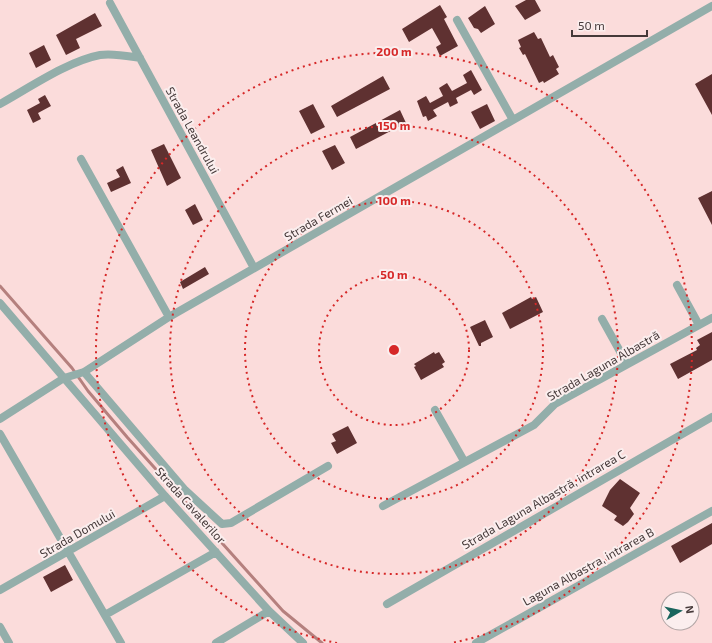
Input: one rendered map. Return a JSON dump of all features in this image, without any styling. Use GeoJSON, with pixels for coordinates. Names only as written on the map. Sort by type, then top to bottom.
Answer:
{"type":"FeatureCollection","features":[{"type":"Feature","properties":{"kind":"street","name":"Strada Leandrului"},"geometry":{"type":"LineString","coordinates":[[110,3],[254,268]]}},
{"type":"Feature","properties":{"kind":"street","name":"Strada Fermei"},"geometry":{"type":"LineString","coordinates":[[0,419],[68,377],[84,372],[169,317],[712,6]]}},
{"type":"Feature","properties":{"kind":"street"},"geometry":{"type":"LineString","coordinates":[[457,20],[513,120]]}},
{"type":"Feature","properties":{"kind":"street"},"geometry":{"type":"LineString","coordinates":[[0,104],[75,63],[100,55],[118,54],[140,58]]}},
{"type":"Feature","properties":{"kind":"street"},"geometry":{"type":"LineString","coordinates":[[81,159],[169,317]]}},
{"type":"Feature","properties":{"kind":"street"},"geometry":{"type":"LineString","coordinates":[[677,285],[699,324]]}},
{"type":"Feature","properties":{"kind":"street"},"geometry":{"type":"LineString","coordinates":[[0,303],[68,377]]}},
{"type":"Feature","properties":{"kind":"street"},"geometry":{"type":"LineString","coordinates":[[602,318],[627,364]]}},
{"type":"Feature","properties":{"kind":"street","name":"Strada Laguna Albastră"},"geometry":{"type":"LineString","coordinates":[[383,506],[464,461],[534,425],[555,404],[712,318]]}},
{"type":"Feature","properties":{"kind":"street"},"geometry":{"type":"LineString","coordinates":[[84,372],[185,490],[222,524],[231,523],[328,466]]}},
{"type":"Feature","properties":{"kind":"street","name":"Strada Cavalerilor"},"geometry":{"type":"LineString","coordinates":[[68,377],[165,496],[269,611],[303,643]]}},
{"type":"Feature","properties":{"kind":"street"},"geometry":{"type":"LineString","coordinates":[[435,410],[464,461]]}},
{"type":"Feature","properties":{"kind":"street","name":"Strada Laguna Albastră, intrarea C"},"geometry":{"type":"LineString","coordinates":[[387,604],[712,417]]}},
{"type":"Feature","properties":{"kind":"street"},"geometry":{"type":"LineString","coordinates":[[0,434],[121,643]]}},
{"type":"Feature","properties":{"kind":"street","name":"Strada Domului"},"geometry":{"type":"LineString","coordinates":[[0,590],[165,496]]}},
{"type":"Feature","properties":{"kind":"street","name":"Laguna Albastra, intrarea B"},"geometry":{"type":"LineString","coordinates":[[476,643],[712,510]]}},
{"type":"Feature","properties":{"kind":"street"},"geometry":{"type":"LineString","coordinates":[[105,615],[216,552]]}},
{"type":"Feature","properties":{"kind":"street"},"geometry":{"type":"LineString","coordinates":[[216,643],[269,611]]}},
{"type":"Feature","properties":{"kind":"street"},"geometry":{"type":"LineString","coordinates":[[0,628],[9,643]]}},
{"type":"Feature","properties":{"kind":"building"},"geometry":{"type":"Polygon","coordinates":[[[526,0],[535,0],[541,11],[525,20],[515,6],[526,0]]]}},
{"type":"Feature","properties":{"kind":"building"},"geometry":{"type":"Polygon","coordinates":[[[440,5],[447,17],[444,19],[458,46],[440,56],[436,47],[441,44],[432,28],[409,42],[402,29],[440,5]]]}},
{"type":"Feature","properties":{"kind":"building"},"geometry":{"type":"Polygon","coordinates":[[[485,6],[495,24],[481,33],[478,29],[474,28],[468,18],[485,6]]]}},
{"type":"Feature","properties":{"kind":"building"},"geometry":{"type":"Polygon","coordinates":[[[95,13],[102,26],[76,39],[80,48],[66,55],[56,35],[95,13]]]}},
{"type":"Feature","properties":{"kind":"building"},"geometry":{"type":"Polygon","coordinates":[[[534,32],[538,39],[541,38],[550,57],[553,55],[559,67],[556,69],[559,74],[544,83],[543,81],[539,83],[525,54],[523,55],[519,48],[521,47],[518,40],[534,32]]]}},
{"type":"Feature","properties":{"kind":"building"},"geometry":{"type":"Polygon","coordinates":[[[44,45],[51,60],[36,68],[29,53],[44,45]]]}},
{"type":"Feature","properties":{"kind":"building"},"geometry":{"type":"Polygon","coordinates":[[[471,70],[482,90],[474,95],[471,90],[456,98],[458,103],[450,107],[448,102],[433,110],[437,116],[428,121],[426,116],[423,117],[417,101],[426,96],[430,103],[443,96],[439,88],[447,83],[452,91],[467,83],[463,75],[471,70]]]}},
{"type":"Feature","properties":{"kind":"building"},"geometry":{"type":"Polygon","coordinates":[[[712,74],[712,115],[695,84],[712,74]]]}},
{"type":"Feature","properties":{"kind":"building"},"geometry":{"type":"Polygon","coordinates":[[[383,76],[390,89],[337,117],[331,106],[383,76]]]}},
{"type":"Feature","properties":{"kind":"building"},"geometry":{"type":"Polygon","coordinates":[[[45,95],[51,106],[38,113],[41,119],[33,123],[27,110],[40,103],[38,99],[45,95]]]}},
{"type":"Feature","properties":{"kind":"building"},"geometry":{"type":"Polygon","coordinates":[[[313,104],[325,127],[311,134],[299,111],[313,104]]]}},
{"type":"Feature","properties":{"kind":"building"},"geometry":{"type":"Polygon","coordinates":[[[487,104],[495,121],[480,129],[471,112],[487,104]]]}},
{"type":"Feature","properties":{"kind":"building"},"geometry":{"type":"Polygon","coordinates":[[[400,110],[406,123],[356,149],[350,137],[400,110]]]}},
{"type":"Feature","properties":{"kind":"building"},"geometry":{"type":"Polygon","coordinates":[[[164,144],[181,178],[167,186],[151,150],[164,144]]]}},
{"type":"Feature","properties":{"kind":"building"},"geometry":{"type":"Polygon","coordinates":[[[335,145],[345,163],[332,170],[322,151],[335,145]]]}},
{"type":"Feature","properties":{"kind":"building"},"geometry":{"type":"Polygon","coordinates":[[[123,166],[131,183],[111,192],[107,183],[120,177],[116,170],[123,166]]]}},
{"type":"Feature","properties":{"kind":"building"},"geometry":{"type":"Polygon","coordinates":[[[712,191],[712,225],[698,198],[712,191]]]}},
{"type":"Feature","properties":{"kind":"building"},"geometry":{"type":"Polygon","coordinates":[[[195,204],[203,220],[193,225],[185,210],[195,204]]]}},
{"type":"Feature","properties":{"kind":"building"},"geometry":{"type":"Polygon","coordinates":[[[205,267],[209,274],[183,289],[180,282],[205,267]]]}},
{"type":"Feature","properties":{"kind":"building"},"geometry":{"type":"Polygon","coordinates":[[[531,297],[532,299],[536,297],[543,312],[510,329],[502,313],[531,297]]]}},
{"type":"Feature","properties":{"kind":"building"},"geometry":{"type":"Polygon","coordinates":[[[485,320],[493,337],[481,343],[481,346],[479,346],[470,327],[485,320]]]}},
{"type":"Feature","properties":{"kind":"building"},"geometry":{"type":"Polygon","coordinates":[[[712,332],[712,360],[678,379],[670,364],[697,350],[696,348],[700,345],[697,340],[712,332]]]}},
{"type":"Feature","properties":{"kind":"building"},"geometry":{"type":"Polygon","coordinates":[[[434,352],[435,354],[439,352],[445,362],[442,364],[444,367],[421,380],[414,367],[416,366],[414,364],[434,352]]]}},
{"type":"Feature","properties":{"kind":"building"},"geometry":{"type":"Polygon","coordinates":[[[348,426],[357,443],[337,454],[331,443],[336,441],[332,434],[348,426]]]}},
{"type":"Feature","properties":{"kind":"building"},"geometry":{"type":"Polygon","coordinates":[[[620,479],[640,493],[630,508],[634,514],[623,526],[614,520],[617,516],[602,506],[610,490],[620,479]]]}},
{"type":"Feature","properties":{"kind":"building"},"geometry":{"type":"Polygon","coordinates":[[[712,523],[712,544],[680,563],[671,546],[712,523]]]}},
{"type":"Feature","properties":{"kind":"building"},"geometry":{"type":"Polygon","coordinates":[[[65,565],[73,580],[51,592],[43,577],[65,565]]]}},
{"type":"Feature","properties":{"kind":"waterway"},"geometry":{"type":"LineString","coordinates":[[0,286],[72,368],[88,391],[127,437],[283,611],[322,643]]}}]}
